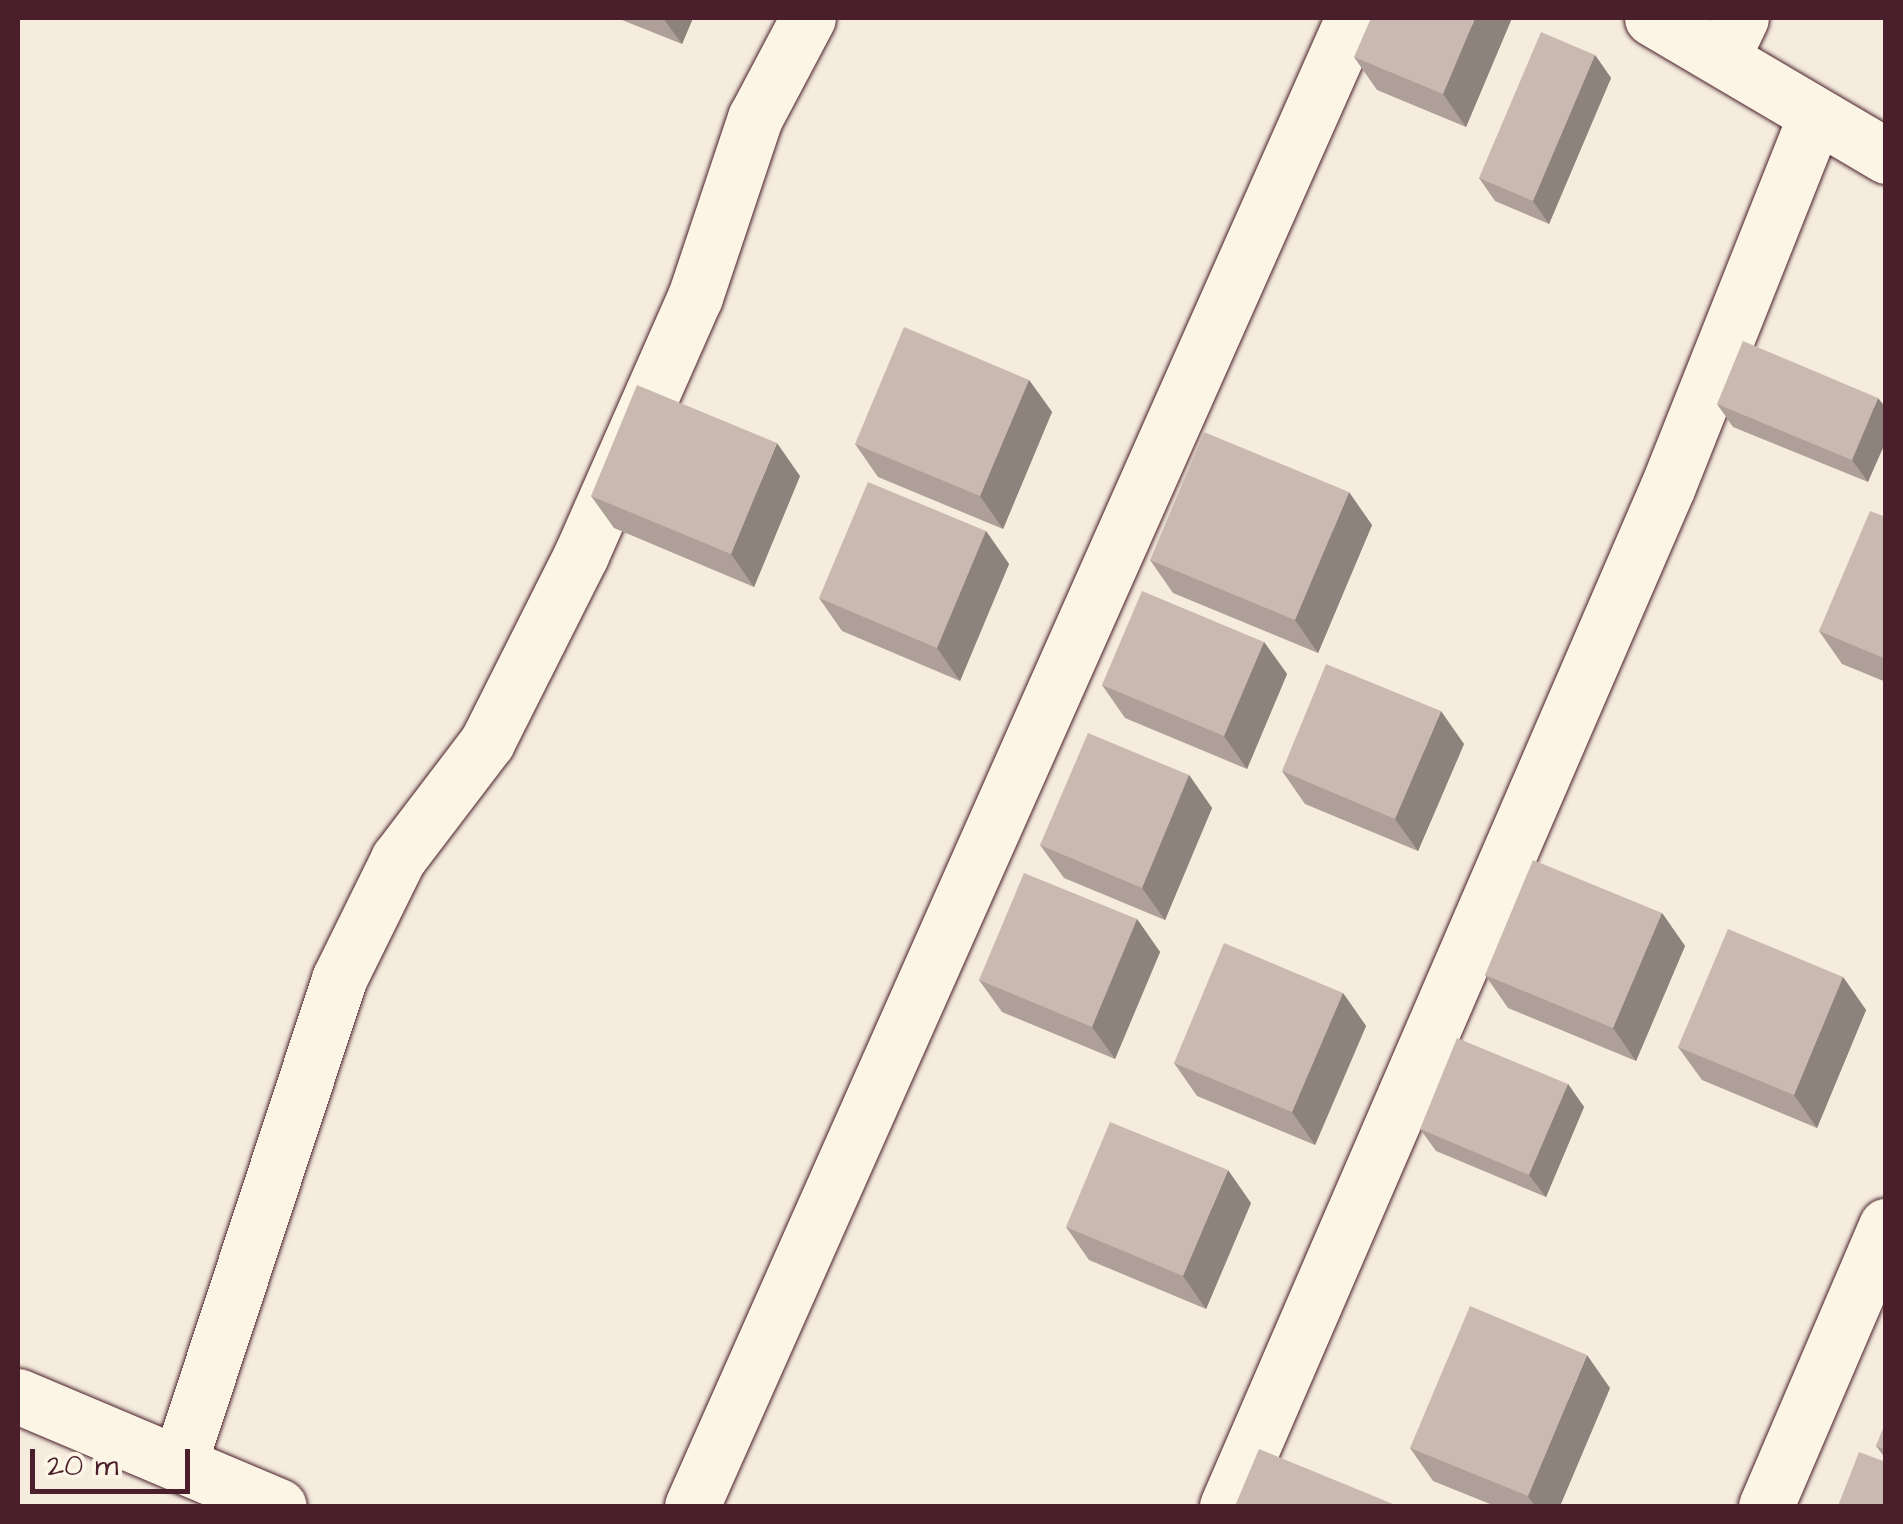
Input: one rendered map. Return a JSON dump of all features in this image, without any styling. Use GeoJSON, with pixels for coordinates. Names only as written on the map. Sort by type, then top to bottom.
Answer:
{"type":"FeatureCollection","features":[{"type":"Feature","properties":{"kind":"street"},"geometry":{"type":"LineString","coordinates":[[180,1461],[339,979],[398,860],[487,742],[582,555],[695,296],[755,118],[808,18]]}},
{"type":"Feature","properties":{"kind":"street"},"geometry":{"type":"LineString","coordinates":[[692,1506],[1353,18]]}},
{"type":"Feature","properties":{"kind":"street"},"geometry":{"type":"LineString","coordinates":[[1652,18],[1732,38],[1814,120],[1886,156]]}},
{"type":"Feature","properties":{"kind":"street"},"geometry":{"type":"LineString","coordinates":[[1227,1506],[1668,486],[1814,120]]}},
{"type":"Feature","properties":{"kind":"street"},"geometry":{"type":"LineString","coordinates":[[1766,1506],[1886,1226]]}},
{"type":"Feature","properties":{"kind":"street"},"geometry":{"type":"LineString","coordinates":[[18,1396],[180,1461],[279,1506]]}},
{"type":"Feature","properties":{"kind":"building"},"geometry":{"type":"Polygon","coordinates":[[[1371,18],[1475,18],[1443,94],[1354,57],[1371,18]]]}},
{"type":"Feature","properties":{"kind":"building"},"geometry":{"type":"Polygon","coordinates":[[[1541,32],[1595,55],[1533,201],[1479,178],[1541,32]]]}},
{"type":"Feature","properties":{"kind":"building"},"geometry":{"type":"Polygon","coordinates":[[[904,327],[1029,380],[980,496],[855,444],[904,327]]]}},
{"type":"Feature","properties":{"kind":"building"},"geometry":{"type":"Polygon","coordinates":[[[1743,341],[1878,398],[1852,460],[1717,404],[1743,341]]]}},
{"type":"Feature","properties":{"kind":"building"},"geometry":{"type":"Polygon","coordinates":[[[637,385],[777,443],[731,554],[591,496],[637,385]]]}},
{"type":"Feature","properties":{"kind":"building"},"geometry":{"type":"Polygon","coordinates":[[[1204,432],[1349,492],[1295,620],[1150,560],[1204,432]]]}},
{"type":"Feature","properties":{"kind":"building"},"geometry":{"type":"Polygon","coordinates":[[[868,482],[986,531],[937,648],[819,598],[868,482]]]}},
{"type":"Feature","properties":{"kind":"building"},"geometry":{"type":"Polygon","coordinates":[[[1870,511],[1886,517],[1886,659],[1819,631],[1870,511]]]}},
{"type":"Feature","properties":{"kind":"building"},"geometry":{"type":"Polygon","coordinates":[[[1142,591],[1264,642],[1224,736],[1102,685],[1142,591]]]}},
{"type":"Feature","properties":{"kind":"building"},"geometry":{"type":"Polygon","coordinates":[[[1326,664],[1441,711],[1395,819],[1282,771],[1326,664]]]}},
{"type":"Feature","properties":{"kind":"building"},"geometry":{"type":"Polygon","coordinates":[[[1088,733],[1189,775],[1142,888],[1040,845],[1088,733]]]}},
{"type":"Feature","properties":{"kind":"building"},"geometry":{"type":"Polygon","coordinates":[[[1533,860],[1662,913],[1613,1028],[1485,975],[1533,860]]]}},
{"type":"Feature","properties":{"kind":"building"},"geometry":{"type":"Polygon","coordinates":[[[1024,873],[1137,919],[1092,1027],[979,980],[1024,873]]]}},
{"type":"Feature","properties":{"kind":"building"},"geometry":{"type":"Polygon","coordinates":[[[1728,929],[1843,977],[1794,1095],[1678,1047],[1728,929]]]}},
{"type":"Feature","properties":{"kind":"building"},"geometry":{"type":"Polygon","coordinates":[[[1224,943],[1343,993],[1292,1112],[1174,1063],[1224,943]]]}},
{"type":"Feature","properties":{"kind":"building"},"geometry":{"type":"Polygon","coordinates":[[[1457,1038],[1568,1084],[1529,1175],[1420,1129],[1457,1038]]]}},
{"type":"Feature","properties":{"kind":"building"},"geometry":{"type":"Polygon","coordinates":[[[1110,1122],[1228,1170],[1183,1276],[1066,1227],[1110,1122]]]}},
{"type":"Feature","properties":{"kind":"building"},"geometry":{"type":"Polygon","coordinates":[[[1470,1306],[1587,1355],[1528,1496],[1410,1448],[1470,1306]]]}},
{"type":"Feature","properties":{"kind":"building"},"geometry":{"type":"Polygon","coordinates":[[[1886,1422],[1886,1450],[1876,1446],[1886,1422]]]}},
{"type":"Feature","properties":{"kind":"building"},"geometry":{"type":"Polygon","coordinates":[[[1259,1449],[1393,1504],[1393,1506],[1235,1506],[1259,1449]]]}},
{"type":"Feature","properties":{"kind":"building"},"geometry":{"type":"Polygon","coordinates":[[[1859,1452],[1886,1462],[1886,1506],[1838,1506],[1859,1452]]]}}]}
